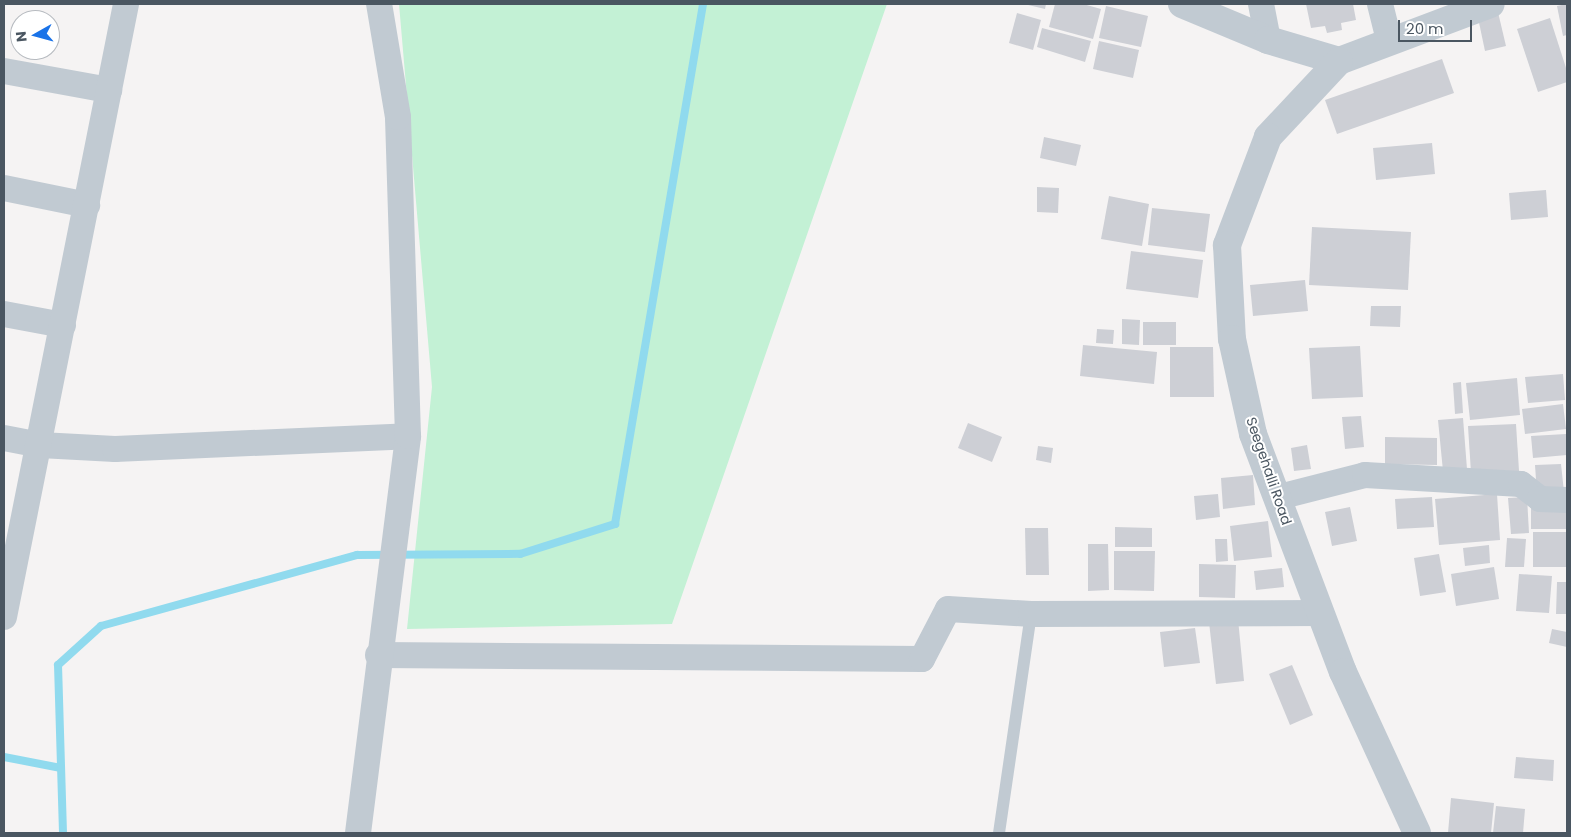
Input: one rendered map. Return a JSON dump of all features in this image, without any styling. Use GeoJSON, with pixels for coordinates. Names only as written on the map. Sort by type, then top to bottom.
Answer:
{"type":"FeatureCollection","features":[{"type":"Feature","properties":{"kind":"street"},"geometry":{"type":"LineString","coordinates":[[4,616],[10,562],[40,445],[126,4]]}},
{"type":"Feature","properties":{"kind":"street"},"geometry":{"type":"LineString","coordinates":[[358,833],[378,655],[408,436],[398,117],[379,4]]}},
{"type":"Feature","properties":{"kind":"street"},"geometry":{"type":"LineString","coordinates":[[1182,4],[1268,40],[1339,61],[1389,40],[1491,4]]}},
{"type":"Feature","properties":{"kind":"street"},"geometry":{"type":"LineString","coordinates":[[1261,4],[1268,40]]}},
{"type":"Feature","properties":{"kind":"street"},"geometry":{"type":"LineString","coordinates":[[1380,4],[1389,40]]}},
{"type":"Feature","properties":{"kind":"street","name":"Seegehalli Road"},"geometry":{"type":"LineString","coordinates":[[1339,61],[1268,137],[1227,245],[1232,339],[1253,434],[1279,497],[1343,672],[1417,833]]}},
{"type":"Feature","properties":{"kind":"street"},"geometry":{"type":"LineString","coordinates":[[4,71],[109,90]]}},
{"type":"Feature","properties":{"kind":"street"},"geometry":{"type":"LineString","coordinates":[[4,188],[87,205]]}},
{"type":"Feature","properties":{"kind":"street"},"geometry":{"type":"LineString","coordinates":[[4,314],[63,325]]}},
{"type":"Feature","properties":{"kind":"street"},"geometry":{"type":"LineString","coordinates":[[4,438],[40,445],[115,449],[408,436]]}},
{"type":"Feature","properties":{"kind":"street"},"geometry":{"type":"LineString","coordinates":[[1279,497],[1365,475],[1521,484],[1540,499],[1567,500]]}},
{"type":"Feature","properties":{"kind":"street"},"geometry":{"type":"LineString","coordinates":[[378,655],[922,659],[948,609],[1031,614],[1320,612]]}},
{"type":"Feature","properties":{"kind":"lane"},"geometry":{"type":"LineString","coordinates":[[999,833],[1031,614]]}},
{"type":"Feature","properties":{"kind":"green space"},"geometry":{"type":"Polygon","coordinates":[[[399,4],[887,4],[672,624],[407,629],[432,387],[399,4]]]}},
{"type":"Feature","properties":{"kind":"building"},"geometry":{"type":"Polygon","coordinates":[[[1024,4],[1046,4],[1045,9],[1024,4]]]}},
{"type":"Feature","properties":{"kind":"building"},"geometry":{"type":"Polygon","coordinates":[[[1055,4],[1083,4],[1101,9],[1093,39],[1049,27],[1055,4]]]}},
{"type":"Feature","properties":{"kind":"building"},"geometry":{"type":"Polygon","coordinates":[[[1306,4],[1353,4],[1356,20],[1341,23],[1342,30],[1327,33],[1325,26],[1311,28],[1306,4]]]}},
{"type":"Feature","properties":{"kind":"building"},"geometry":{"type":"Polygon","coordinates":[[[1567,4],[1567,35],[1563,36],[1557,6],[1567,4]]]}},
{"type":"Feature","properties":{"kind":"building"},"geometry":{"type":"Polygon","coordinates":[[[1106,6],[1148,16],[1141,47],[1099,38],[1106,6]]]}},
{"type":"Feature","properties":{"kind":"building"},"geometry":{"type":"Polygon","coordinates":[[[1497,8],[1506,46],[1485,51],[1477,13],[1497,8]]]}},
{"type":"Feature","properties":{"kind":"building"},"geometry":{"type":"Polygon","coordinates":[[[1017,13],[1041,20],[1033,50],[1009,43],[1017,13]]]}},
{"type":"Feature","properties":{"kind":"building"},"geometry":{"type":"Polygon","coordinates":[[[1550,18],[1567,71],[1567,82],[1538,92],[1517,29],[1550,18]]]}},
{"type":"Feature","properties":{"kind":"building"},"geometry":{"type":"Polygon","coordinates":[[[1042,28],[1091,41],[1085,62],[1037,47],[1042,28]]]}},
{"type":"Feature","properties":{"kind":"building"},"geometry":{"type":"Polygon","coordinates":[[[1099,41],[1139,50],[1133,78],[1093,69],[1099,41]]]}},
{"type":"Feature","properties":{"kind":"building"},"geometry":{"type":"Polygon","coordinates":[[[1442,59],[1454,93],[1337,134],[1325,100],[1442,59]]]}},
{"type":"Feature","properties":{"kind":"building"},"geometry":{"type":"Polygon","coordinates":[[[1044,137],[1081,145],[1076,166],[1040,158],[1044,137]]]}},
{"type":"Feature","properties":{"kind":"building"},"geometry":{"type":"Polygon","coordinates":[[[1432,143],[1435,174],[1376,180],[1373,148],[1432,143]]]}},
{"type":"Feature","properties":{"kind":"building"},"geometry":{"type":"Polygon","coordinates":[[[1037,187],[1059,188],[1058,213],[1037,212],[1037,187]]]}},
{"type":"Feature","properties":{"kind":"building"},"geometry":{"type":"Polygon","coordinates":[[[1546,190],[1548,217],[1511,220],[1509,193],[1546,190]]]}},
{"type":"Feature","properties":{"kind":"building"},"geometry":{"type":"Polygon","coordinates":[[[1109,196],[1149,204],[1142,246],[1101,239],[1109,196]]]}},
{"type":"Feature","properties":{"kind":"building"},"geometry":{"type":"Polygon","coordinates":[[[1152,208],[1210,214],[1205,252],[1148,245],[1152,208]]]}},
{"type":"Feature","properties":{"kind":"building"},"geometry":{"type":"Polygon","coordinates":[[[1312,227],[1411,232],[1408,290],[1309,285],[1312,227]]]}},
{"type":"Feature","properties":{"kind":"building"},"geometry":{"type":"Polygon","coordinates":[[[1131,251],[1203,260],[1198,298],[1126,289],[1131,251]]]}},
{"type":"Feature","properties":{"kind":"building"},"geometry":{"type":"Polygon","coordinates":[[[1305,280],[1308,311],[1253,316],[1250,285],[1305,280]]]}},
{"type":"Feature","properties":{"kind":"building"},"geometry":{"type":"Polygon","coordinates":[[[1371,306],[1401,306],[1400,327],[1370,326],[1371,306]]]}},
{"type":"Feature","properties":{"kind":"building"},"geometry":{"type":"Polygon","coordinates":[[[1122,319],[1140,320],[1139,345],[1122,344],[1122,319]]]}},
{"type":"Feature","properties":{"kind":"building"},"geometry":{"type":"Polygon","coordinates":[[[1143,322],[1176,322],[1176,345],[1143,345],[1143,322]]]}},
{"type":"Feature","properties":{"kind":"building"},"geometry":{"type":"Polygon","coordinates":[[[1097,329],[1114,330],[1113,344],[1096,343],[1097,329]]]}},
{"type":"Feature","properties":{"kind":"building"},"geometry":{"type":"Polygon","coordinates":[[[1083,345],[1157,352],[1154,384],[1080,376],[1083,345]]]}},
{"type":"Feature","properties":{"kind":"building"},"geometry":{"type":"Polygon","coordinates":[[[1360,346],[1363,397],[1312,399],[1309,348],[1360,346]]]}},
{"type":"Feature","properties":{"kind":"building"},"geometry":{"type":"Polygon","coordinates":[[[1170,347],[1213,347],[1214,397],[1170,397],[1170,347]]]}},
{"type":"Feature","properties":{"kind":"building"},"geometry":{"type":"Polygon","coordinates":[[[1563,374],[1565,400],[1528,403],[1525,377],[1563,374]]]}},
{"type":"Feature","properties":{"kind":"building"},"geometry":{"type":"Polygon","coordinates":[[[1517,378],[1520,415],[1470,420],[1466,383],[1517,378]]]}},
{"type":"Feature","properties":{"kind":"building"},"geometry":{"type":"Polygon","coordinates":[[[1461,382],[1463,413],[1455,414],[1453,383],[1461,382]]]}},
{"type":"Feature","properties":{"kind":"building"},"geometry":{"type":"Polygon","coordinates":[[[1563,404],[1566,429],[1525,434],[1522,409],[1563,404]]]}},
{"type":"Feature","properties":{"kind":"building"},"geometry":{"type":"Polygon","coordinates":[[[1361,416],[1364,447],[1345,449],[1342,417],[1361,416]]]}},
{"type":"Feature","properties":{"kind":"building"},"geometry":{"type":"Polygon","coordinates":[[[1463,418],[1467,469],[1443,471],[1438,420],[1463,418]]]}},
{"type":"Feature","properties":{"kind":"building"},"geometry":{"type":"Polygon","coordinates":[[[968,423],[1002,437],[992,462],[958,448],[968,423]]]}},
{"type":"Feature","properties":{"kind":"building"},"geometry":{"type":"Polygon","coordinates":[[[1516,424],[1519,471],[1471,473],[1468,426],[1516,424]]]}},
{"type":"Feature","properties":{"kind":"building"},"geometry":{"type":"Polygon","coordinates":[[[1566,434],[1567,455],[1533,458],[1531,436],[1566,434]]]}},
{"type":"Feature","properties":{"kind":"building"},"geometry":{"type":"Polygon","coordinates":[[[1385,437],[1437,438],[1437,465],[1385,464],[1385,437]]]}},
{"type":"Feature","properties":{"kind":"building"},"geometry":{"type":"Polygon","coordinates":[[[1307,445],[1311,469],[1294,471],[1291,448],[1307,445]]]}},
{"type":"Feature","properties":{"kind":"building"},"geometry":{"type":"Polygon","coordinates":[[[1038,446],[1053,448],[1051,463],[1036,460],[1038,446]]]}},
{"type":"Feature","properties":{"kind":"building"},"geometry":{"type":"Polygon","coordinates":[[[1561,464],[1564,492],[1537,494],[1535,465],[1561,464]]]}},
{"type":"Feature","properties":{"kind":"building"},"geometry":{"type":"Polygon","coordinates":[[[1253,475],[1255,505],[1223,509],[1221,478],[1253,475]]]}},
{"type":"Feature","properties":{"kind":"building"},"geometry":{"type":"Polygon","coordinates":[[[1218,494],[1220,517],[1196,520],[1194,496],[1218,494]]]}},
{"type":"Feature","properties":{"kind":"building"},"geometry":{"type":"Polygon","coordinates":[[[1497,494],[1500,540],[1439,545],[1435,499],[1497,494]]]}},
{"type":"Feature","properties":{"kind":"building"},"geometry":{"type":"Polygon","coordinates":[[[1432,497],[1434,527],[1397,529],[1395,499],[1432,497]]]}},
{"type":"Feature","properties":{"kind":"building"},"geometry":{"type":"Polygon","coordinates":[[[1527,497],[1529,533],[1511,534],[1508,498],[1527,497]]]}},
{"type":"Feature","properties":{"kind":"building"},"geometry":{"type":"Polygon","coordinates":[[[1531,505],[1567,505],[1567,529],[1531,529],[1531,505]]]}},
{"type":"Feature","properties":{"kind":"building"},"geometry":{"type":"Polygon","coordinates":[[[1350,507],[1357,541],[1332,546],[1325,512],[1350,507]]]}},
{"type":"Feature","properties":{"kind":"building"},"geometry":{"type":"Polygon","coordinates":[[[1268,521],[1272,557],[1234,561],[1230,526],[1268,521]]]}},
{"type":"Feature","properties":{"kind":"building"},"geometry":{"type":"Polygon","coordinates":[[[1115,527],[1152,528],[1152,547],[1115,547],[1115,527]]]}},
{"type":"Feature","properties":{"kind":"building"},"geometry":{"type":"Polygon","coordinates":[[[1025,528],[1048,528],[1049,575],[1026,575],[1025,528]]]}},
{"type":"Feature","properties":{"kind":"building"},"geometry":{"type":"Polygon","coordinates":[[[1533,532],[1567,532],[1567,567],[1533,567],[1533,532]]]}},
{"type":"Feature","properties":{"kind":"building"},"geometry":{"type":"Polygon","coordinates":[[[1507,538],[1526,539],[1524,567],[1505,567],[1507,538]]]}},
{"type":"Feature","properties":{"kind":"building"},"geometry":{"type":"Polygon","coordinates":[[[1215,539],[1227,539],[1228,561],[1216,562],[1215,539]]]}},
{"type":"Feature","properties":{"kind":"building"},"geometry":{"type":"Polygon","coordinates":[[[1088,544],[1108,544],[1109,590],[1088,591],[1088,544]]]}},
{"type":"Feature","properties":{"kind":"building"},"geometry":{"type":"Polygon","coordinates":[[[1489,545],[1490,563],[1465,566],[1463,548],[1489,545]]]}},
{"type":"Feature","properties":{"kind":"building"},"geometry":{"type":"Polygon","coordinates":[[[1114,551],[1155,551],[1154,591],[1114,590],[1114,551]]]}},
{"type":"Feature","properties":{"kind":"building"},"geometry":{"type":"Polygon","coordinates":[[[1439,554],[1446,592],[1420,596],[1414,558],[1439,554]]]}},
{"type":"Feature","properties":{"kind":"building"},"geometry":{"type":"Polygon","coordinates":[[[1199,564],[1236,565],[1235,598],[1199,597],[1199,564]]]}},
{"type":"Feature","properties":{"kind":"building"},"geometry":{"type":"Polygon","coordinates":[[[1494,567],[1499,599],[1456,606],[1451,574],[1494,567]]]}},
{"type":"Feature","properties":{"kind":"building"},"geometry":{"type":"Polygon","coordinates":[[[1282,568],[1284,587],[1256,590],[1254,571],[1282,568]]]}},
{"type":"Feature","properties":{"kind":"building"},"geometry":{"type":"Polygon","coordinates":[[[1519,574],[1552,576],[1549,613],[1516,611],[1519,574]]]}},
{"type":"Feature","properties":{"kind":"building"},"geometry":{"type":"Polygon","coordinates":[[[1557,582],[1567,582],[1567,614],[1556,614],[1557,582]]]}},
{"type":"Feature","properties":{"kind":"building"},"geometry":{"type":"Polygon","coordinates":[[[1238,619],[1244,681],[1216,684],[1209,622],[1238,619]]]}},
{"type":"Feature","properties":{"kind":"building"},"geometry":{"type":"Polygon","coordinates":[[[1195,628],[1200,663],[1164,667],[1160,632],[1195,628]]]}},
{"type":"Feature","properties":{"kind":"building"},"geometry":{"type":"Polygon","coordinates":[[[1552,629],[1567,632],[1567,647],[1549,643],[1552,629]]]}},
{"type":"Feature","properties":{"kind":"building"},"geometry":{"type":"Polygon","coordinates":[[[1292,665],[1313,715],[1290,725],[1269,674],[1292,665]]]}},
{"type":"Feature","properties":{"kind":"building"},"geometry":{"type":"Polygon","coordinates":[[[1516,757],[1554,760],[1553,781],[1514,778],[1516,757]]]}},
{"type":"Feature","properties":{"kind":"building"},"geometry":{"type":"Polygon","coordinates":[[[1451,798],[1494,803],[1491,833],[1448,833],[1451,798]]]}},
{"type":"Feature","properties":{"kind":"building"},"geometry":{"type":"Polygon","coordinates":[[[1496,806],[1525,809],[1523,833],[1493,833],[1496,806]]]}},
{"type":"Feature","properties":{"kind":"waterway"},"geometry":{"type":"LineString","coordinates":[[63,833],[58,665],[101,626],[357,555],[520,554],[615,524],[703,4]]}},
{"type":"Feature","properties":{"kind":"waterway"},"geometry":{"type":"LineString","coordinates":[[4,757],[61,768]]}}]}
